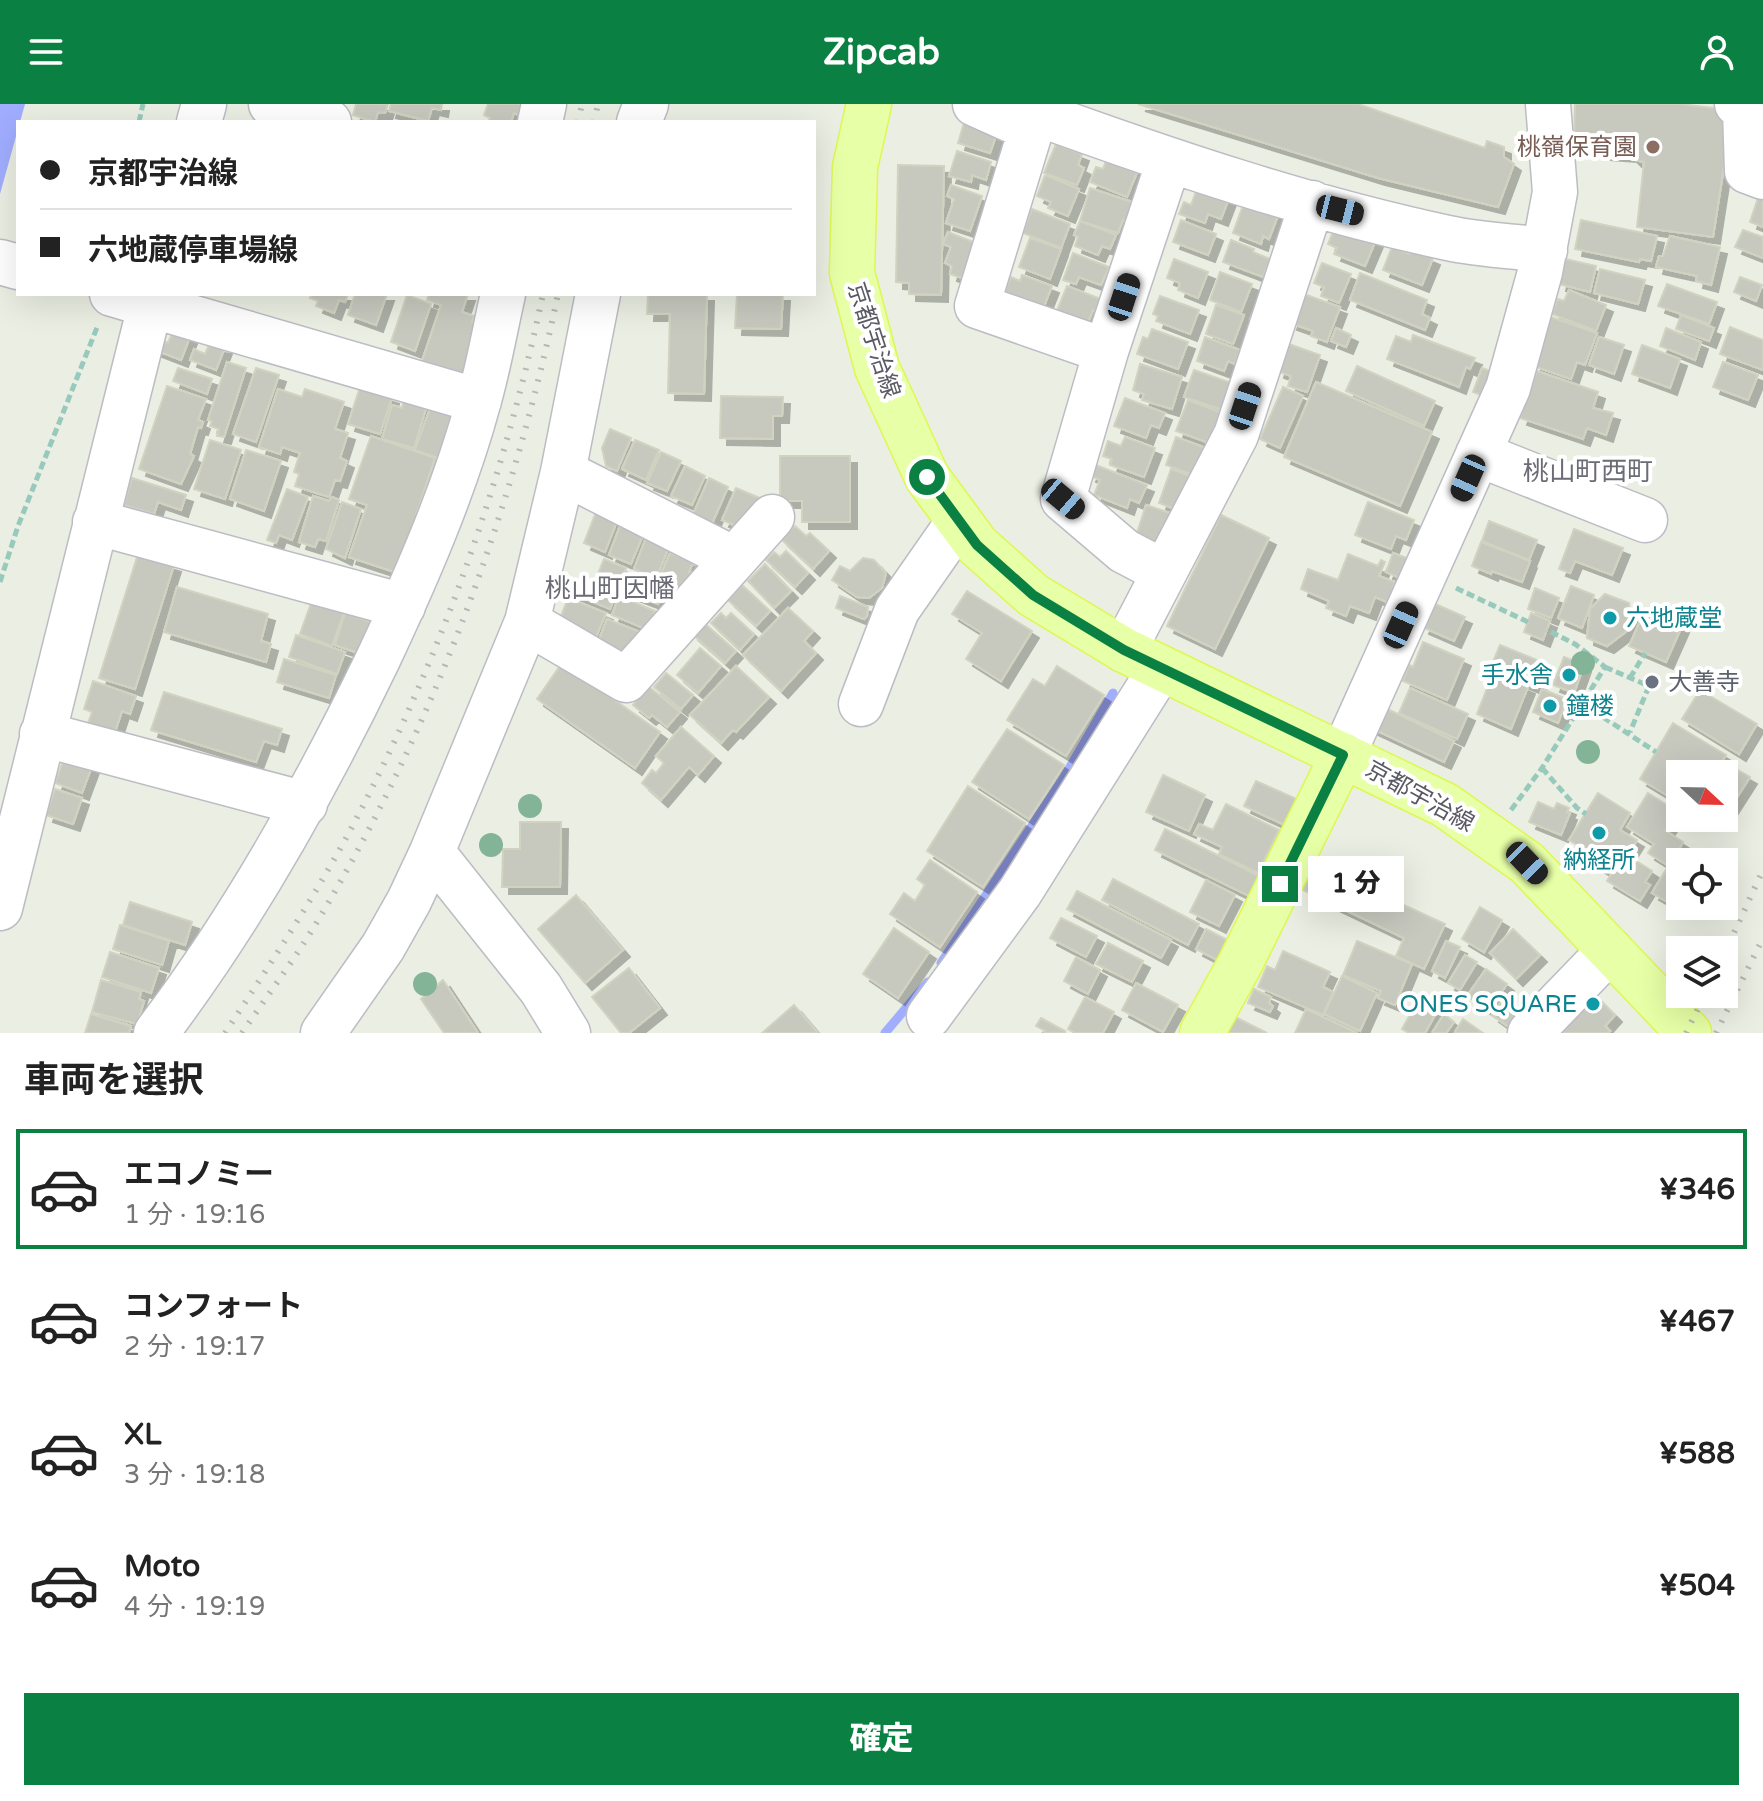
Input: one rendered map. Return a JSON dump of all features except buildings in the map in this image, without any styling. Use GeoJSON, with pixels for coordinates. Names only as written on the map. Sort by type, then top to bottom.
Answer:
{"type":"FeatureCollection","features":[{"type":"Feature","properties":{"kind":"main road","name":"京都宇治線"},"geometry":{"type":"LineString","coordinates":[[869,104],[855,167],[852,273],[877,368],[927,477],[977,545],[1033,595],[1142,659],[1445,805],[1492,837],[1527,863],[1689,1033]]}},
{"type":"Feature","properties":{"kind":"main road"},"geometry":{"type":"LineString","coordinates":[[1202,1033],[1241,962],[1343,755]]}},
{"type":"Feature","properties":{"kind":"street"},"geometry":{"type":"LineString","coordinates":[[271,104],[323,120]]}},
{"type":"Feature","properties":{"kind":"street"},"geometry":{"type":"LineString","coordinates":[[975,104],[1031,129]]}},
{"type":"Feature","properties":{"kind":"street"},"geometry":{"type":"LineString","coordinates":[[1343,755],[1508,388],[1545,250],[1555,192],[1548,104]]}},
{"type":"Feature","properties":{"kind":"street"},"geometry":{"type":"LineString","coordinates":[[1737,104],[1745,111],[1747,171],[1763,177]]}},
{"type":"Feature","properties":{"kind":"street"},"geometry":{"type":"LineString","coordinates":[[1106,351],[977,306],[1036,113],[1169,161],[1312,203],[1450,238],[1545,250]]}},
{"type":"Feature","properties":{"kind":"street"},"geometry":{"type":"LineString","coordinates":[[1164,572],[1124,551],[1063,499],[1106,351],[1169,161]]}},
{"type":"Feature","properties":{"kind":"street"},"geometry":{"type":"LineString","coordinates":[[929,1016],[1020,892],[1142,659],[1164,572],[1236,435],[1312,203]]}},
{"type":"Feature","properties":{"kind":"street"},"geometry":{"type":"LineString","coordinates":[[156,1033],[202,972],[305,804],[403,606],[442,510],[479,401],[503,296]]}},
{"type":"Feature","properties":{"kind":"street"},"geometry":{"type":"LineString","coordinates":[[323,1033],[390,936],[432,852],[527,622],[563,472],[598,296]]}},
{"type":"Feature","properties":{"kind":"street"},"geometry":{"type":"LineString","coordinates":[[0,908],[95,522],[129,302],[479,401]]}},
{"type":"Feature","properties":{"kind":"street"},"geometry":{"type":"LineString","coordinates":[[1478,454],[1645,520]]}},
{"type":"Feature","properties":{"kind":"street"},"geometry":{"type":"LineString","coordinates":[[563,472],[734,559]]}},
{"type":"Feature","properties":{"kind":"street"},"geometry":{"type":"LineString","coordinates":[[527,622],[626,680],[772,517]]}},
{"type":"Feature","properties":{"kind":"street"},"geometry":{"type":"LineString","coordinates":[[861,704],[897,610],[959,521]]}},
{"type":"Feature","properties":{"kind":"street"},"geometry":{"type":"LineString","coordinates":[[95,522],[403,606]]}},
{"type":"Feature","properties":{"kind":"street"},"geometry":{"type":"LineString","coordinates":[[42,734],[305,804]]}},
{"type":"Feature","properties":{"kind":"street"},"geometry":{"type":"LineString","coordinates":[[432,852],[541,989],[568,1033]]}},
{"type":"Feature","properties":{"kind":"street"},"geometry":{"type":"LineString","coordinates":[[1530,1033],[1610,950]]}},
{"type":"Feature","properties":{"kind":"path"},"geometry":{"type":"LineString","coordinates":[[0,582],[18,526],[129,302]]}},
{"type":"Feature","properties":{"kind":"path"},"geometry":{"type":"LineString","coordinates":[[1425,573],[1528,622]]}},
{"type":"Feature","properties":{"kind":"path"},"geometry":{"type":"LineString","coordinates":[[1547,630],[1575,644],[1605,667],[1649,686],[1630,732]]}},
{"type":"Feature","properties":{"kind":"path"},"geometry":{"type":"LineString","coordinates":[[1630,678],[1645,653]]}},
{"type":"Feature","properties":{"kind":"path"},"geometry":{"type":"LineString","coordinates":[[1492,837],[1542,768],[1605,667]]}},
{"type":"Feature","properties":{"kind":"path"},"geometry":{"type":"LineString","coordinates":[[1583,704],[1630,732],[1656,752]]}},
{"type":"Feature","properties":{"kind":"path"},"geometry":{"type":"LineString","coordinates":[[1542,768],[1586,814]]}},
{"type":"Feature","properties":{"kind":"water"},"geometry":{"type":"Polygon","coordinates":[[[0,104],[25,104],[21,120],[16,120],[16,136],[0,194],[0,104]]]}},
{"type":"Feature","properties":{"kind":"waterway"},"geometry":{"type":"LineString","coordinates":[[941,963],[1063,779],[1113,693]]}},
{"type":"Feature","properties":{"kind":"waterway"},"geometry":{"type":"LineString","coordinates":[[885,1033],[928,982]]}},
{"type":"Feature","properties":{"kind":"railway"},"geometry":{"type":"LineString","coordinates":[[578,120],[582,104]]}},
{"type":"Feature","properties":{"kind":"railway"},"geometry":{"type":"LineString","coordinates":[[594,120],[598,104]]}},
{"type":"Feature","properties":{"kind":"railway"},"geometry":{"type":"LineString","coordinates":[[225,1033],[291,932],[352,827],[413,699],[441,634],[489,500],[543,296]]}},
{"type":"Feature","properties":{"kind":"railway"},"geometry":{"type":"LineString","coordinates":[[242,1033],[308,936],[359,848],[432,696],[492,538],[517,458],[558,296]]}},
{"type":"Feature","properties":{"kind":"railway"},"geometry":{"type":"LineString","coordinates":[[1732,936],[1763,870]]}},
{"type":"Feature","properties":{"kind":"railway"},"geometry":{"type":"LineString","coordinates":[[1716,1033],[1763,938]]}},
{"type":"Feature","properties":{"kind":"railway"},"geometry":{"type":"LineString","coordinates":[[1686,1033],[1698,1008]]}},
{"type":"Feature","properties":{"kind":"place","name":"桃嶺保育園"},"geometry":{"type":"Point","coordinates":[1653,147]}},
{"type":"Feature","properties":{"kind":"place","name":"六地蔵堂"},"geometry":{"type":"Point","coordinates":[1610,618]}},
{"type":"Feature","properties":{"kind":"place","name":"手水舎"},"geometry":{"type":"Point","coordinates":[1569,675]}},
{"type":"Feature","properties":{"kind":"place","name":"大善寺"},"geometry":{"type":"Point","coordinates":[1652,682]}},
{"type":"Feature","properties":{"kind":"place","name":"鐘楼"},"geometry":{"type":"Point","coordinates":[1550,706]}},
{"type":"Feature","properties":{"kind":"place","name":"納経所"},"geometry":{"type":"Point","coordinates":[1599,833]}},
{"type":"Feature","properties":{"kind":"place","name":"ONES SQUARE"},"geometry":{"type":"Point","coordinates":[1593,1004]}},
{"type":"Feature","properties":{"kind":"district","name":"桃山町西町"},"geometry":{"type":"Point","coordinates":[1588,471]}},
{"type":"Feature","properties":{"kind":"district","name":"桃山町因幡"},"geometry":{"type":"Point","coordinates":[610,588]}},
{"type":"Feature","properties":{"kind":"route"},"geometry":{"type":"LineString","coordinates":[[927,477],[977,545],[1033,595],[1124,650],[1343,755],[1280,884]]}}]}
